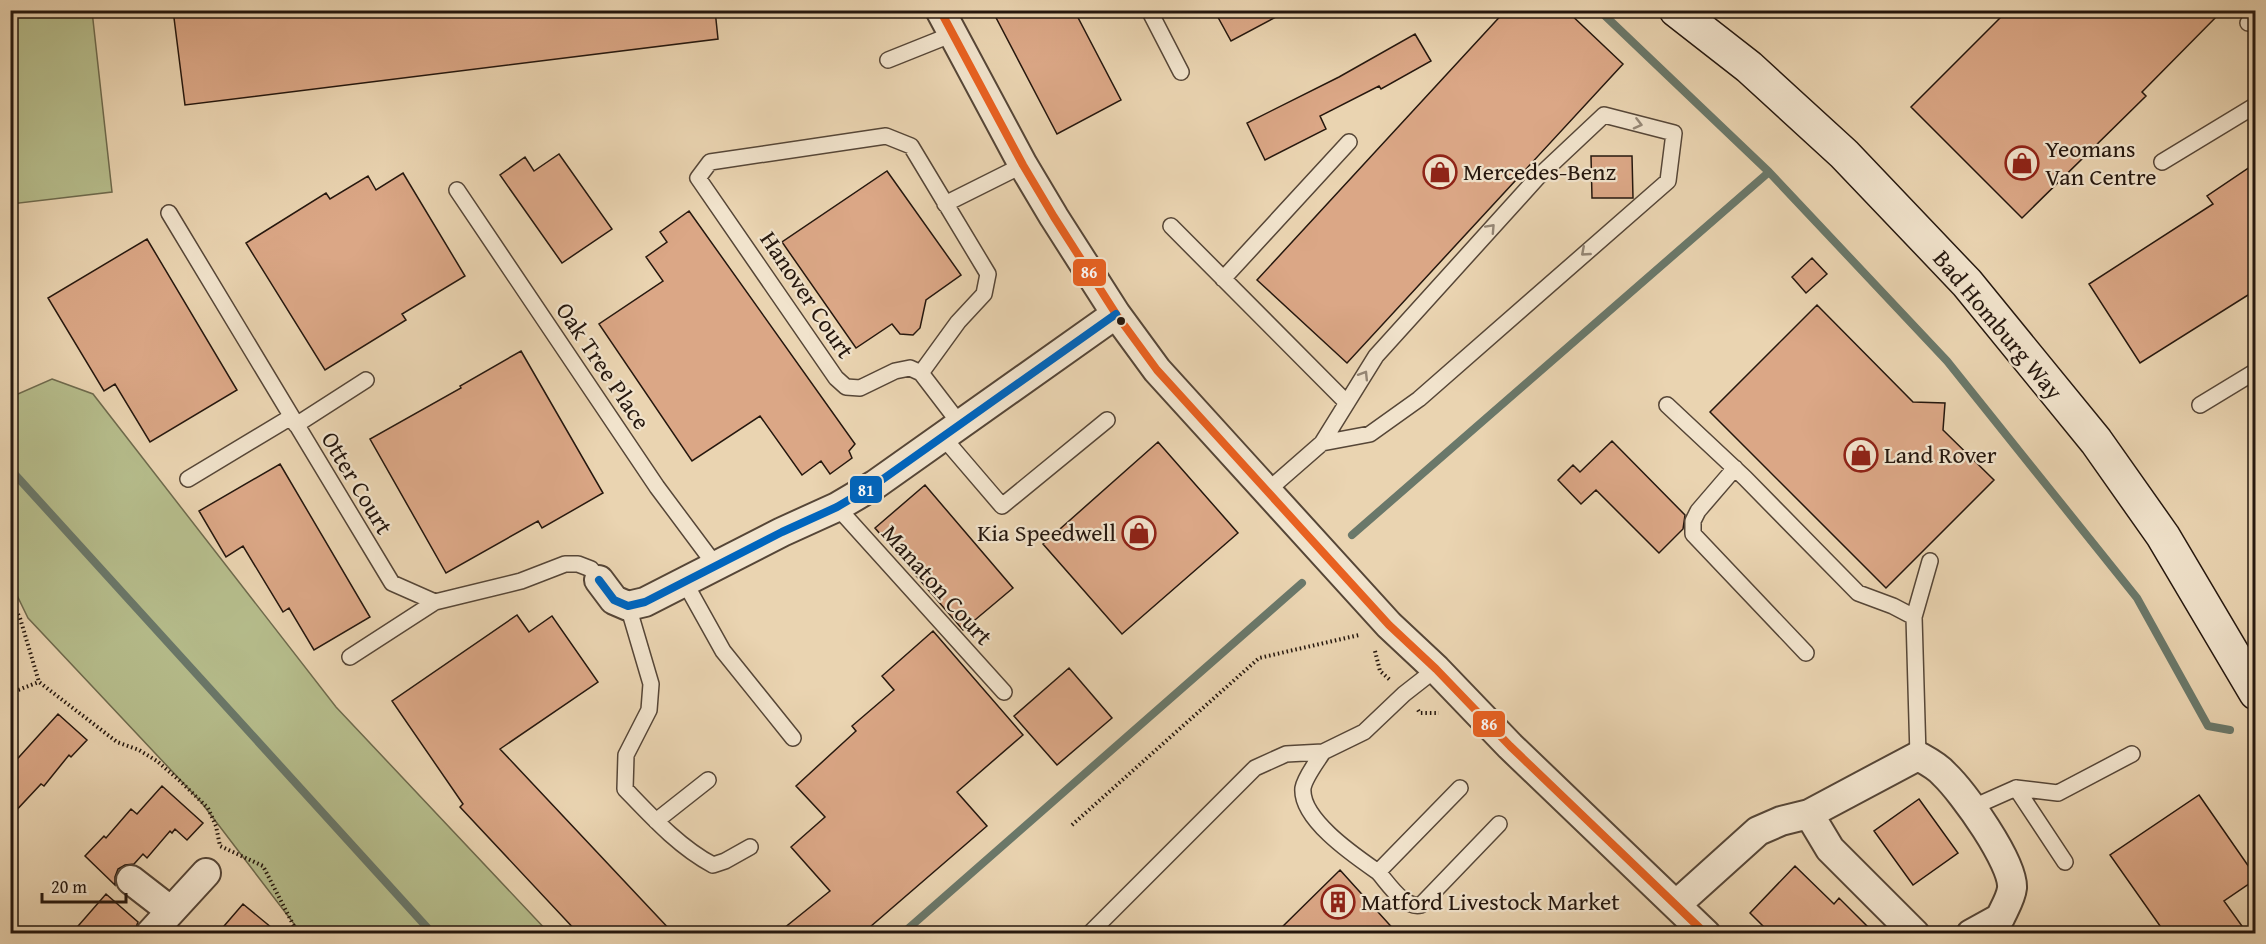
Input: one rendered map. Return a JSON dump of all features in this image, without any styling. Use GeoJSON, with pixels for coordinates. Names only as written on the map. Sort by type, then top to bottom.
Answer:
{"type":"FeatureCollection","features":[{"type":"Feature","properties":{"kind":"main road","name":"Bad Homburg Way"},"geometry":{"type":"LineString","coordinates":[[1676,10],[1749,67],[1844,154],[1966,283],[2096,441],[2163,536],[2256,693]]}},
{"type":"Feature","properties":{"kind":"street"},"geometry":{"type":"LineString","coordinates":[[946,22],[1023,165],[1116,314],[1157,370],[1389,625],[1436,669],[1510,746],[1706,933]]}},
{"type":"Feature","properties":{"kind":"street"},"geometry":{"type":"LineString","coordinates":[[599,580],[614,600],[628,606],[645,602],[782,532],[837,507],[876,484],[1116,314]]}},
{"type":"Feature","properties":{"kind":"street"},"geometry":{"type":"LineString","coordinates":[[1677,904],[1758,831],[1781,821],[1809,814],[1918,756],[1945,775],[1993,839],[2011,873],[2012,889],[2000,918],[1971,933]]}},
{"type":"Feature","properties":{"kind":"street"},"geometry":{"type":"LineString","coordinates":[[1809,814],[1830,849],[1915,933]]}},
{"type":"Feature","properties":{"kind":"street"},"geometry":{"type":"LineString","coordinates":[[150,933],[206,873]]}},
{"type":"Feature","properties":{"kind":"street"},"geometry":{"type":"LineString","coordinates":[[131,880],[171,911]]}},
{"type":"Feature","properties":{"kind":"lane"},"geometry":{"type":"LineString","coordinates":[[1149,10],[1181,72]]}},
{"type":"Feature","properties":{"kind":"lane"},"geometry":{"type":"LineString","coordinates":[[888,60],[946,22]]}},
{"type":"Feature","properties":{"kind":"lane"},"geometry":{"type":"LineString","coordinates":[[2162,162],[2256,105]]}},
{"type":"Feature","properties":{"kind":"lane"},"geometry":{"type":"LineString","coordinates":[[1267,491],[1322,443],[1376,356],[1538,177],[1604,115],[1674,133],[1668,181],[1419,399],[1370,434],[1322,443]]}},
{"type":"Feature","properties":{"kind":"lane","name":"Hanover Court"},"geometry":{"type":"LineString","coordinates":[[921,373],[910,368],[895,370],[860,388],[846,387],[836,378],[698,178],[710,162],[886,136],[911,146],[945,204]]}},
{"type":"Feature","properties":{"kind":"lane"},"geometry":{"type":"LineString","coordinates":[[1223,279],[1349,142]]}},
{"type":"Feature","properties":{"kind":"lane"},"geometry":{"type":"LineString","coordinates":[[1023,165],[945,204],[988,274],[984,294],[958,322],[921,373],[951,430],[1002,506],[1107,420]]}},
{"type":"Feature","properties":{"kind":"lane","name":"Oak Tree Place"},"geometry":{"type":"LineString","coordinates":[[457,190],[657,487],[716,566]]}},
{"type":"Feature","properties":{"kind":"lane","name":"Otter Court"},"geometry":{"type":"LineString","coordinates":[[169,213],[392,583],[435,602]]}},
{"type":"Feature","properties":{"kind":"lane"},"geometry":{"type":"LineString","coordinates":[[1171,226],[1347,403]]}},
{"type":"Feature","properties":{"kind":"lane"},"geometry":{"type":"LineString","coordinates":[[2200,405],[2256,370]]}},
{"type":"Feature","properties":{"kind":"lane"},"geometry":{"type":"LineString","coordinates":[[188,479],[366,380]]}},
{"type":"Feature","properties":{"kind":"lane"},"geometry":{"type":"LineString","coordinates":[[1667,405],[1735,468],[1858,593],[1893,606],[1914,617]]}},
{"type":"Feature","properties":{"kind":"lane"},"geometry":{"type":"LineString","coordinates":[[1735,468],[1698,511],[1693,521],[1693,534],[1806,652]]}},
{"type":"Feature","properties":{"kind":"lane","name":"Manaton Court"},"geometry":{"type":"LineString","coordinates":[[837,507],[1004,692]]}},
{"type":"Feature","properties":{"kind":"lane"},"geometry":{"type":"LineString","coordinates":[[1918,756],[1914,617],[1930,561]]}},
{"type":"Feature","properties":{"kind":"lane"},"geometry":{"type":"LineString","coordinates":[[350,657],[435,602],[521,581],[564,564],[578,564],[591,569],[599,580]]}},
{"type":"Feature","properties":{"kind":"lane"},"geometry":{"type":"LineString","coordinates":[[684,581],[723,651],[793,738]]}},
{"type":"Feature","properties":{"kind":"lane"},"geometry":{"type":"LineString","coordinates":[[628,606],[651,684],[649,710],[626,755],[625,789],[657,821],[700,858],[713,865],[750,847]]}},
{"type":"Feature","properties":{"kind":"lane"},"geometry":{"type":"LineString","coordinates":[[1089,933],[1255,768],[1286,754],[1323,752],[1364,732],[1404,694],[1436,669]]}},
{"type":"Feature","properties":{"kind":"lane"},"geometry":{"type":"LineString","coordinates":[[1323,752],[1303,787],[1304,800],[1309,813],[1350,852],[1378,872],[1407,904],[1415,906],[1420,904],[1499,824]]}},
{"type":"Feature","properties":{"kind":"lane"},"geometry":{"type":"LineString","coordinates":[[1971,808],[2016,788],[2058,793],[2132,754]]}},
{"type":"Feature","properties":{"kind":"lane"},"geometry":{"type":"LineString","coordinates":[[657,821],[708,780]]}},
{"type":"Feature","properties":{"kind":"lane"},"geometry":{"type":"LineString","coordinates":[[1378,872],[1460,788]]}},
{"type":"Feature","properties":{"kind":"lane"},"geometry":{"type":"LineString","coordinates":[[2016,788],[2065,862]]}},
{"type":"Feature","properties":{"kind":"path"},"geometry":{"type":"LineString","coordinates":[[10,598],[20,618],[39,682],[117,742],[139,750],[157,761],[208,808],[216,826],[220,846],[263,866],[298,933]]}},
{"type":"Feature","properties":{"kind":"path"},"geometry":{"type":"LineString","coordinates":[[1072,825],[1259,658],[1371,632],[1389,625]]}},
{"type":"Feature","properties":{"kind":"path"},"geometry":{"type":"LineString","coordinates":[[10,693],[39,682]]}},
{"type":"Feature","properties":{"kind":"green space"},"geometry":{"type":"Polygon","coordinates":[[[10,11],[92,11],[112,192],[11,204],[10,11]]]}},
{"type":"Feature","properties":{"kind":"green space"},"geometry":{"type":"Polygon","coordinates":[[[52,379],[93,394],[336,707],[549,933],[301,933],[201,802],[28,618],[11,583],[11,397],[52,379]]]}},
{"type":"Feature","properties":{"kind":"building"},"geometry":{"type":"Polygon","coordinates":[[[173,10],[715,10],[718,39],[185,105],[173,10]]]}},
{"type":"Feature","properties":{"kind":"building"},"geometry":{"type":"Polygon","coordinates":[[[992,10],[1074,10],[1121,100],[1057,134],[992,10]]]}},
{"type":"Feature","properties":{"kind":"building"},"geometry":{"type":"Polygon","coordinates":[[[1214,10],[1289,10],[1231,41],[1214,10]]]}},
{"type":"Feature","properties":{"kind":"building","name":"Mercedes-Benz"},"geometry":{"type":"Polygon","coordinates":[[[1506,10],[1566,10],[1623,64],[1347,363],[1257,280],[1506,10]]]}},
{"type":"Feature","properties":{"kind":"building","name":"Yeomans Van Centre"},"geometry":{"type":"Polygon","coordinates":[[[2008,10],[2223,10],[2142,92],[2146,96],[2022,218],[1911,107],[2008,10]]]}},
{"type":"Feature","properties":{"kind":"building"},"geometry":{"type":"Polygon","coordinates":[[[1415,34],[1431,61],[1381,89],[1379,86],[1320,116],[1326,129],[1265,160],[1247,123],[1339,77],[1415,34]]]}},
{"type":"Feature","properties":{"kind":"building"},"geometry":{"type":"Polygon","coordinates":[[[559,154],[612,229],[562,263],[500,175],[525,157],[534,171],[559,154]]]}},
{"type":"Feature","properties":{"kind":"building"},"geometry":{"type":"Polygon","coordinates":[[[1591,156],[1632,156],[1633,198],[1592,198],[1591,156]]]}},
{"type":"Feature","properties":{"kind":"building"},"geometry":{"type":"Polygon","coordinates":[[[2256,163],[2256,290],[2140,363],[2089,284],[2213,204],[2207,196],[2256,163]]]}},
{"type":"Feature","properties":{"kind":"building"},"geometry":{"type":"Polygon","coordinates":[[[887,171],[961,275],[926,300],[920,328],[913,335],[900,334],[892,324],[856,348],[782,242],[887,171]]]}},
{"type":"Feature","properties":{"kind":"building"},"geometry":{"type":"Polygon","coordinates":[[[403,173],[465,276],[402,314],[406,320],[325,370],[246,243],[326,193],[330,199],[368,176],[376,190],[403,173]]]}},
{"type":"Feature","properties":{"kind":"building"},"geometry":{"type":"Polygon","coordinates":[[[689,211],[855,444],[849,451],[852,458],[830,474],[821,461],[802,475],[760,416],[692,461],[599,324],[663,281],[646,257],[667,242],[660,232],[689,211]]]}},
{"type":"Feature","properties":{"kind":"building"},"geometry":{"type":"Polygon","coordinates":[[[147,239],[237,390],[150,442],[115,384],[104,391],[48,298],[147,239]]]}},
{"type":"Feature","properties":{"kind":"building"},"geometry":{"type":"Polygon","coordinates":[[[1812,258],[1827,274],[1806,293],[1792,277],[1812,258]]]}},
{"type":"Feature","properties":{"kind":"building","name":"Land Rover"},"geometry":{"type":"Polygon","coordinates":[[[1817,305],[1913,402],[1945,403],[1943,430],[1994,480],[1886,588],[1710,412],[1817,305]]]}},
{"type":"Feature","properties":{"kind":"building"},"geometry":{"type":"Polygon","coordinates":[[[521,351],[603,493],[542,528],[538,521],[446,573],[370,439],[521,351]]]}},
{"type":"Feature","properties":{"kind":"building"},"geometry":{"type":"Polygon","coordinates":[[[1612,441],[1685,515],[1683,529],[1659,553],[1596,490],[1581,504],[1558,480],[1573,465],[1580,472],[1612,441]]]}},
{"type":"Feature","properties":{"kind":"building"},"geometry":{"type":"Polygon","coordinates":[[[1158,442],[1238,533],[1122,634],[1043,544],[1158,442]]]}},
{"type":"Feature","properties":{"kind":"building"},"geometry":{"type":"Polygon","coordinates":[[[280,464],[370,617],[314,650],[289,608],[283,612],[243,546],[226,557],[199,511],[280,464]]]}},
{"type":"Feature","properties":{"kind":"building"},"geometry":{"type":"Polygon","coordinates":[[[925,485],[1013,588],[963,630],[875,528],[925,485]]]}},
{"type":"Feature","properties":{"kind":"building"},"geometry":{"type":"Polygon","coordinates":[[[517,615],[529,632],[552,616],[598,682],[500,749],[673,933],[578,933],[460,807],[463,804],[392,701],[517,615]]]}},
{"type":"Feature","properties":{"kind":"building"},"geometry":{"type":"Polygon","coordinates":[[[933,631],[1023,735],[957,792],[987,826],[863,933],[778,933],[830,891],[791,847],[825,817],[796,786],[856,731],[852,726],[894,690],[882,676],[933,631]]]}},
{"type":"Feature","properties":{"kind":"building"},"geometry":{"type":"Polygon","coordinates":[[[1069,668],[1112,718],[1057,765],[1014,716],[1069,668]]]}},
{"type":"Feature","properties":{"kind":"building"},"geometry":{"type":"Polygon","coordinates":[[[58,714],[87,740],[71,757],[69,755],[44,786],[41,784],[10,817],[10,767],[58,714]]]}},
{"type":"Feature","properties":{"kind":"building"},"geometry":{"type":"Polygon","coordinates":[[[162,786],[203,823],[187,840],[175,829],[172,833],[170,831],[147,858],[143,854],[134,864],[118,869],[115,885],[85,856],[104,836],[106,838],[131,809],[137,814],[162,786]]]}},
{"type":"Feature","properties":{"kind":"building"},"geometry":{"type":"Polygon","coordinates":[[[2199,795],[2256,877],[2224,901],[2247,933],[2165,933],[2110,855],[2199,795]]]}},
{"type":"Feature","properties":{"kind":"building"},"geometry":{"type":"Polygon","coordinates":[[[1919,799],[1958,853],[1913,885],[1874,831],[1919,799]]]}},
{"type":"Feature","properties":{"kind":"building"},"geometry":{"type":"Polygon","coordinates":[[[1795,866],[1834,904],[1839,898],[1874,933],[1770,933],[1750,913],[1795,866]]]}},
{"type":"Feature","properties":{"kind":"building","name":"Matford Livestock Market"},"geometry":{"type":"Polygon","coordinates":[[[1340,870],[1397,933],[1276,933],[1340,870]]]}},
{"type":"Feature","properties":{"kind":"building"},"geometry":{"type":"Polygon","coordinates":[[[106,894],[138,922],[134,933],[72,933],[106,894]]]}},
{"type":"Feature","properties":{"kind":"building"},"geometry":{"type":"Polygon","coordinates":[[[243,904],[278,933],[218,933],[243,904]]]}},
{"type":"Feature","properties":{"kind":"waterway"},"geometry":{"type":"LineString","coordinates":[[1599,10],[1769,172]]}},
{"type":"Feature","properties":{"kind":"waterway"},"geometry":{"type":"LineString","coordinates":[[1352,535],[1769,172],[1947,361],[2137,598],[2208,726],[2230,730]]}},
{"type":"Feature","properties":{"kind":"waterway"},"geometry":{"type":"LineString","coordinates":[[10,469],[433,934]]}},
{"type":"Feature","properties":{"kind":"waterway"},"geometry":{"type":"LineString","coordinates":[[902,934],[1302,583]]}},
{"type":"Feature","properties":{"kind":"transit line","name":"86"},"geometry":{"type":"LineString","coordinates":[[940,10],[1023,165],[1054,217],[1116,314],[1157,370],[1389,625],[1436,669],[1510,746],[1706,934]]}},
{"type":"Feature","properties":{"kind":"transit line","name":"81"},"geometry":{"type":"LineString","coordinates":[[599,580],[614,600],[628,606],[645,602],[782,532],[837,507],[876,484],[1116,314]]}},
{"type":"Feature","properties":{"kind":"place","name":"Yeomans Van Centre"},"geometry":{"type":"Point","coordinates":[2022,163]}},
{"type":"Feature","properties":{"kind":"place","name":"Mercedes-Benz"},"geometry":{"type":"Point","coordinates":[1440,172]}},
{"type":"Feature","properties":{"kind":"place","name":"Land Rover"},"geometry":{"type":"Point","coordinates":[1861,455]}},
{"type":"Feature","properties":{"kind":"place","name":"Kia Speedwell"},"geometry":{"type":"Point","coordinates":[1139,533]}},
{"type":"Feature","properties":{"kind":"place","name":"Matford Livestock Market"},"geometry":{"type":"Point","coordinates":[1338,902]}}]}
